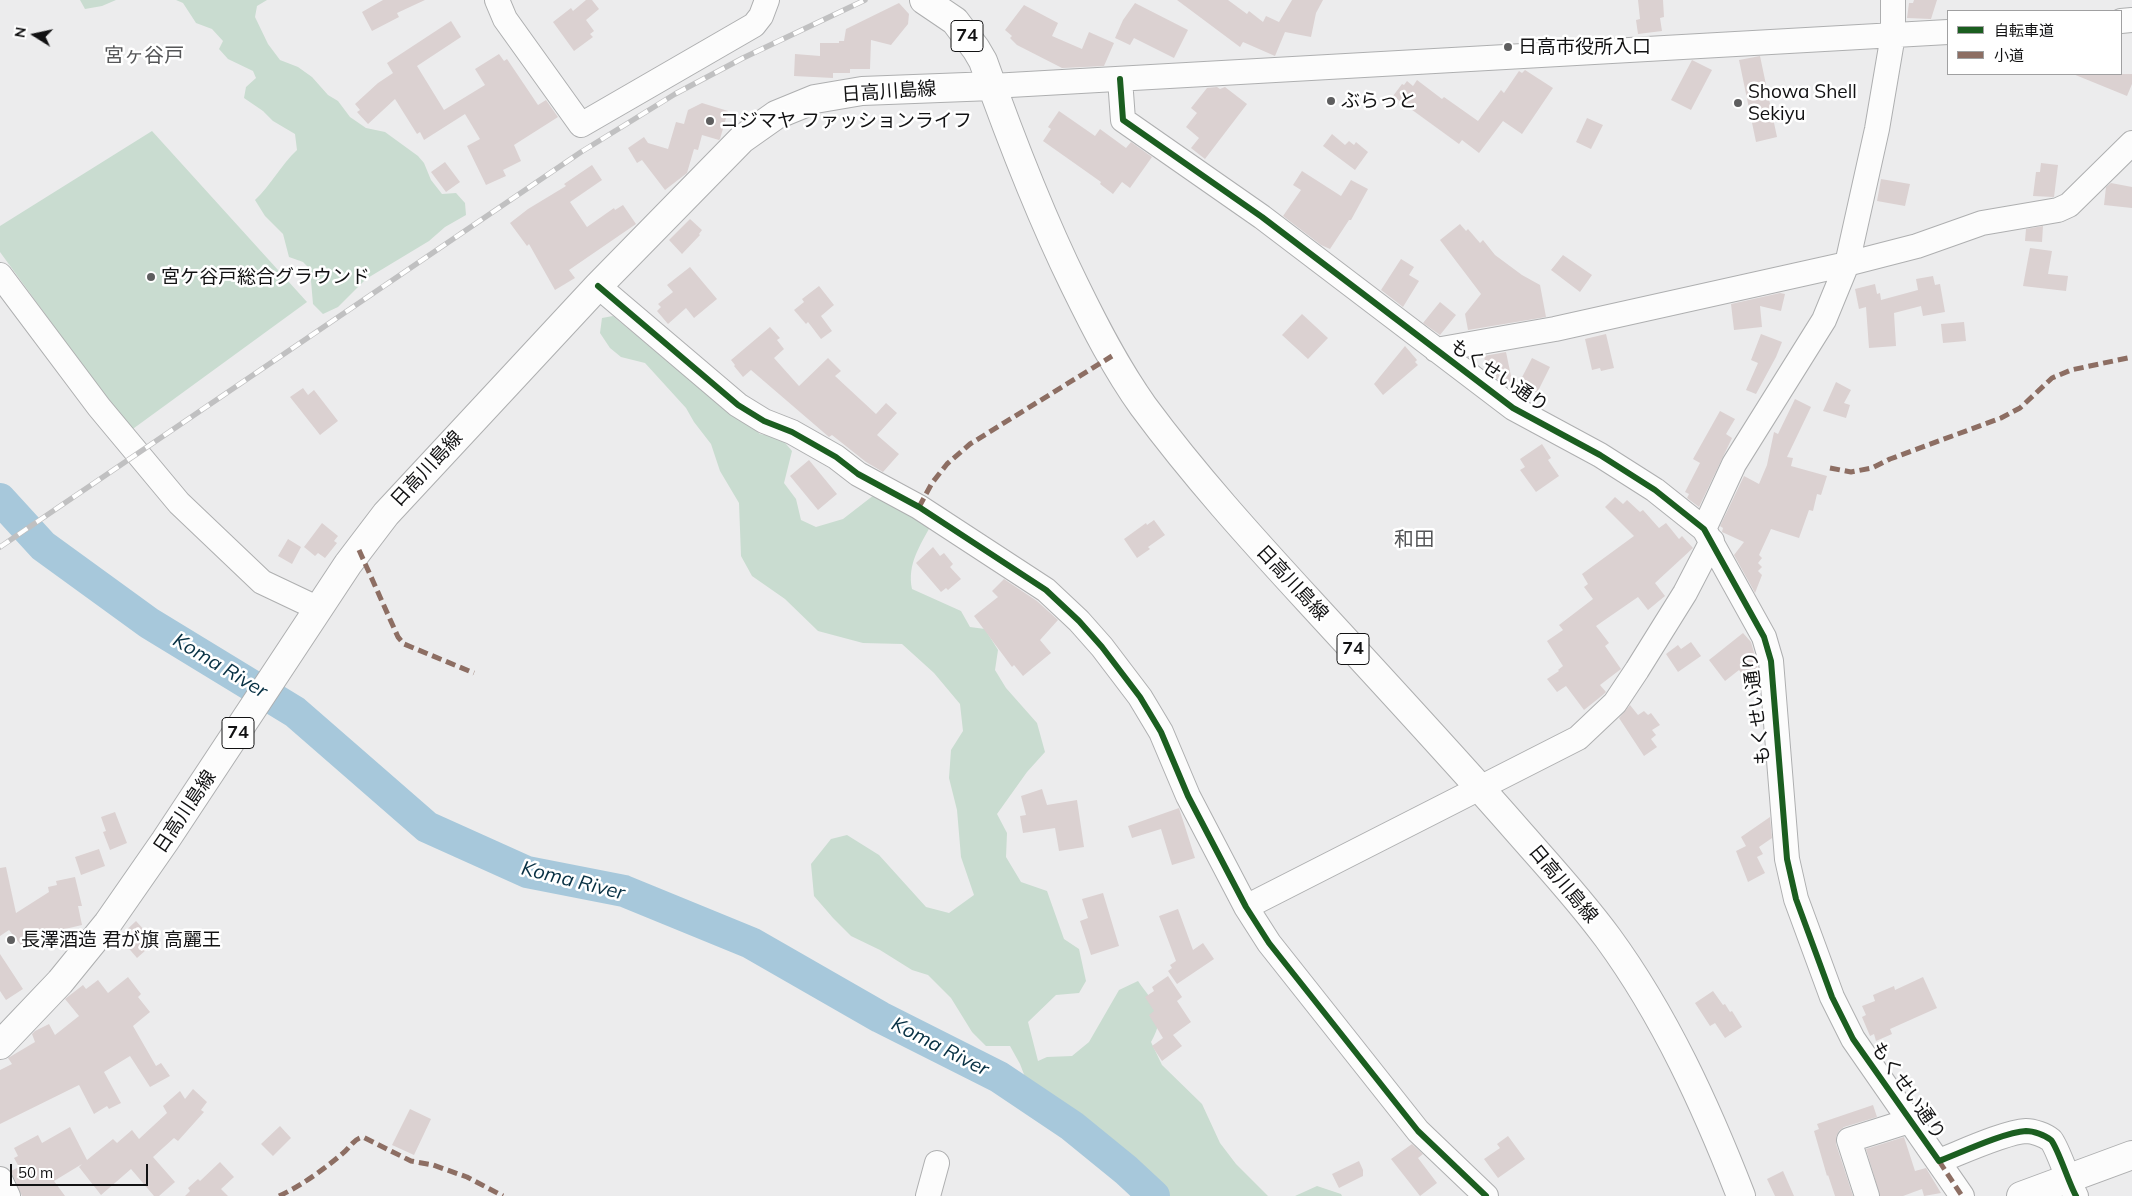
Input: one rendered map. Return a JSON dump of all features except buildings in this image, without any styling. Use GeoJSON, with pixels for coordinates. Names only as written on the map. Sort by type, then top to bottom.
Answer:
{"type":"FeatureCollection","features":[{"type":"Feature","properties":{"kind":"main road","name":"日高川島線"},"geometry":{"type":"LineString","coordinates":[[924,0],[955,21],[983,61],[1022,166],[1062,259],[1098,334],[1140,402],[1226,511],[1480,788],[1572,893],[1609,940],[1641,989],[1696,1089],[1741,1196]]}},
{"type":"Feature","properties":{"kind":"main road","name":"日高川島線"},"geometry":{"type":"LineString","coordinates":[[0,1045],[60,982],[108,923],[165,841],[348,564],[386,514],[598,286],[742,139],[776,115],[815,99],[862,91],[992,86]]}},
{"type":"Feature","properties":{"kind":"main road"},"geometry":{"type":"LineString","coordinates":[[2021,1196],[2071,1188],[2132,1156]]}},
{"type":"Feature","properties":{"kind":"street"},"geometry":{"type":"LineString","coordinates":[[497,0],[505,19],[580,125],[754,25],[761,16],[767,0]]}},
{"type":"Feature","properties":{"kind":"street"},"geometry":{"type":"LineString","coordinates":[[1246,907],[1578,738],[1615,703],[1685,592],[1734,464],[1824,320],[1847,264],[1877,129],[1893,35],[1893,0]]}},
{"type":"Feature","properties":{"kind":"street"},"geometry":{"type":"LineString","coordinates":[[992,86],[1947,32]]}},
{"type":"Feature","properties":{"kind":"street","name":"もくせい通り"},"geometry":{"type":"LineString","coordinates":[[1120,79],[1124,120],[1262,217],[1513,408],[1608,460],[1656,490],[1708,535],[1764,637],[1771,661],[1787,859],[1796,899],[1832,997],[1853,1039],[1939,1161],[2014,1133],[2028,1131],[2051,1140],[2057,1150],[2071,1188]]}},
{"type":"Feature","properties":{"kind":"street"},"geometry":{"type":"LineString","coordinates":[[1436,350],[1555,329],[1847,264],[1917,246],[1982,223],[2058,210],[2069,205],[2132,143]]}},
{"type":"Feature","properties":{"kind":"street"},"geometry":{"type":"LineString","coordinates":[[0,275],[94,400],[179,503],[262,582],[314,617]]}},
{"type":"Feature","properties":{"kind":"street"},"geometry":{"type":"LineString","coordinates":[[598,286],[738,405],[764,421],[792,432],[836,457],[858,474],[919,507],[1046,590],[1102,647],[1140,697],[1161,732],[1188,796],[1246,907],[1269,942],[1418,1131],[1486,1196]]}},
{"type":"Feature","properties":{"kind":"street"},"geometry":{"type":"LineString","coordinates":[[1867,1196],[1849,1140],[1909,1121]]}},
{"type":"Feature","properties":{"kind":"street"},"geometry":{"type":"LineString","coordinates":[[1939,1161],[1962,1196]]}},
{"type":"Feature","properties":{"kind":"street"},"geometry":{"type":"LineString","coordinates":[[928,1196],[938,1163]]}},
{"type":"Feature","properties":{"kind":"street"},"geometry":{"type":"LineString","coordinates":[[0,1179],[8,1196]]}},
{"type":"Feature","properties":{"kind":"green space"},"geometry":{"type":"Polygon","coordinates":[[[80,0],[116,0],[102,6],[85,9],[80,0]]]}},
{"type":"Feature","properties":{"kind":"green space"},"geometry":{"type":"Polygon","coordinates":[[[176,0],[267,0],[257,6],[255,17],[268,44],[280,60],[298,67],[312,77],[328,95],[338,101],[350,117],[366,128],[385,132],[418,156],[424,163],[431,180],[442,194],[456,193],[465,203],[466,215],[445,227],[429,241],[366,279],[338,307],[323,314],[313,304],[310,269],[303,262],[289,257],[283,234],[265,216],[255,200],[297,150],[295,134],[273,121],[263,111],[244,98],[246,87],[256,78],[253,71],[228,59],[219,49],[223,41],[212,29],[196,23],[183,3],[176,0]]]}},
{"type":"Feature","properties":{"kind":"green space","name":"宮ケ谷戸総合グラウンド"},"geometry":{"type":"Polygon","coordinates":[[[152,131],[307,302],[130,431],[0,252],[0,226],[152,131]]]}},
{"type":"Feature","properties":{"kind":"green space"},"geometry":{"type":"Polygon","coordinates":[[[613,316],[668,362],[685,370],[760,434],[781,438],[792,451],[784,483],[796,499],[801,520],[816,527],[843,519],[874,495],[931,525],[913,563],[911,571],[912,589],[961,611],[970,627],[985,629],[998,650],[995,670],[1006,688],[1037,723],[1045,752],[1027,772],[997,814],[1007,833],[1006,857],[1021,882],[1047,891],[1064,939],[1079,949],[1086,981],[1079,993],[1056,995],[1028,1022],[1038,1061],[1047,1057],[1072,1056],[1089,1042],[1119,990],[1138,981],[1154,1003],[1159,1016],[1159,1023],[1151,1042],[1162,1065],[1202,1104],[1220,1143],[1236,1164],[1268,1196],[1167,1196],[1156,1189],[1135,1190],[1115,1179],[1107,1168],[1100,1139],[1072,1117],[1043,1098],[1025,1077],[1010,1046],[986,1046],[972,1032],[951,998],[928,975],[912,970],[880,950],[851,936],[814,896],[811,864],[831,839],[847,835],[879,855],[926,907],[949,913],[974,895],[961,857],[957,810],[949,778],[951,750],[963,731],[960,704],[934,673],[902,644],[863,643],[818,631],[785,599],[752,576],[741,556],[739,503],[720,471],[711,444],[686,408],[645,363],[621,357],[610,348],[600,333],[602,318],[613,316]]]}},
{"type":"Feature","properties":{"kind":"green space"},"geometry":{"type":"Polygon","coordinates":[[[1317,1186],[1341,1194],[1342,1196],[1295,1196],[1317,1186]]]}},
{"type":"Feature","properties":{"kind":"waterway","name":"Koma River"},"geometry":{"type":"LineString","coordinates":[[0,499],[43,546],[149,623],[295,712],[427,827],[527,872],[624,891],[751,943],[880,1017],[999,1077],[1072,1126],[1126,1170],[1154,1196]]}},
{"type":"Feature","properties":{"kind":"railway"},"geometry":{"type":"LineString","coordinates":[[0,547],[581,152],[675,94],[743,58],[865,0]]}},
{"type":"Feature","properties":{"kind":"marked path"},"geometry":{"type":"LineString","coordinates":[[919,507],[932,483],[947,464],[970,444],[1112,356]]}},
{"type":"Feature","properties":{"kind":"marked path"},"geometry":{"type":"LineString","coordinates":[[1830,468],[1851,472],[1872,468],[1890,459],[2001,418],[2020,408],[2052,378],[2071,370],[2132,357]]}},
{"type":"Feature","properties":{"kind":"marked path"},"geometry":{"type":"LineString","coordinates":[[359,550],[398,637],[404,644],[474,673]]}},
{"type":"Feature","properties":{"kind":"marked path"},"geometry":{"type":"LineString","coordinates":[[279,1196],[312,1177],[363,1137],[411,1161],[433,1165],[467,1177],[503,1196]]}},
{"type":"Feature","properties":{"kind":"marked path"},"geometry":{"type":"LineString","coordinates":[[1939,1161],[1962,1196]]}},
{"type":"Feature","properties":{"kind":"cycle path"},"geometry":{"type":"LineString","coordinates":[[1120,79],[1123,120],[1262,217],[1513,408],[1600,455],[1655,490],[1704,529],[1764,637],[1771,661],[1787,859],[1796,899],[1832,997],[1853,1039],[1939,1161],[2006,1135],[2026,1131],[2035,1133],[2048,1138],[2054,1144],[2076,1196]]}},
{"type":"Feature","properties":{"kind":"cycle path"},"geometry":{"type":"LineString","coordinates":[[598,286],[738,405],[764,421],[792,432],[836,457],[858,474],[919,507],[1046,590],[1079,621],[1102,647],[1140,697],[1161,732],[1188,796],[1246,907],[1269,943],[1418,1131],[1486,1196]]}},
{"type":"Feature","properties":{"kind":"place","name":"日高市役所入口"},"geometry":{"type":"Point","coordinates":[1508,47]}},
{"type":"Feature","properties":{"kind":"place","name":"ぶらっと"},"geometry":{"type":"Point","coordinates":[1331,101]}},
{"type":"Feature","properties":{"kind":"place","name":"Showa Shell Sekiyu"},"geometry":{"type":"Point","coordinates":[1738,103]}},
{"type":"Feature","properties":{"kind":"place","name":"コジマヤ ファッションライフ"},"geometry":{"type":"Point","coordinates":[710,121]}},
{"type":"Feature","properties":{"kind":"place","name":"宮ケ谷戸総合グラウンド"},"geometry":{"type":"Point","coordinates":[151,277]}},
{"type":"Feature","properties":{"kind":"place","name":"長澤酒造 君が旗 高麗王"},"geometry":{"type":"Point","coordinates":[11,940]}},
{"type":"Feature","properties":{"kind":"district","name":"宮ヶ谷戸"},"geometry":{"type":"Point","coordinates":[144,56]}},
{"type":"Feature","properties":{"kind":"district","name":"和田"},"geometry":{"type":"Point","coordinates":[1414,540]}}]}
